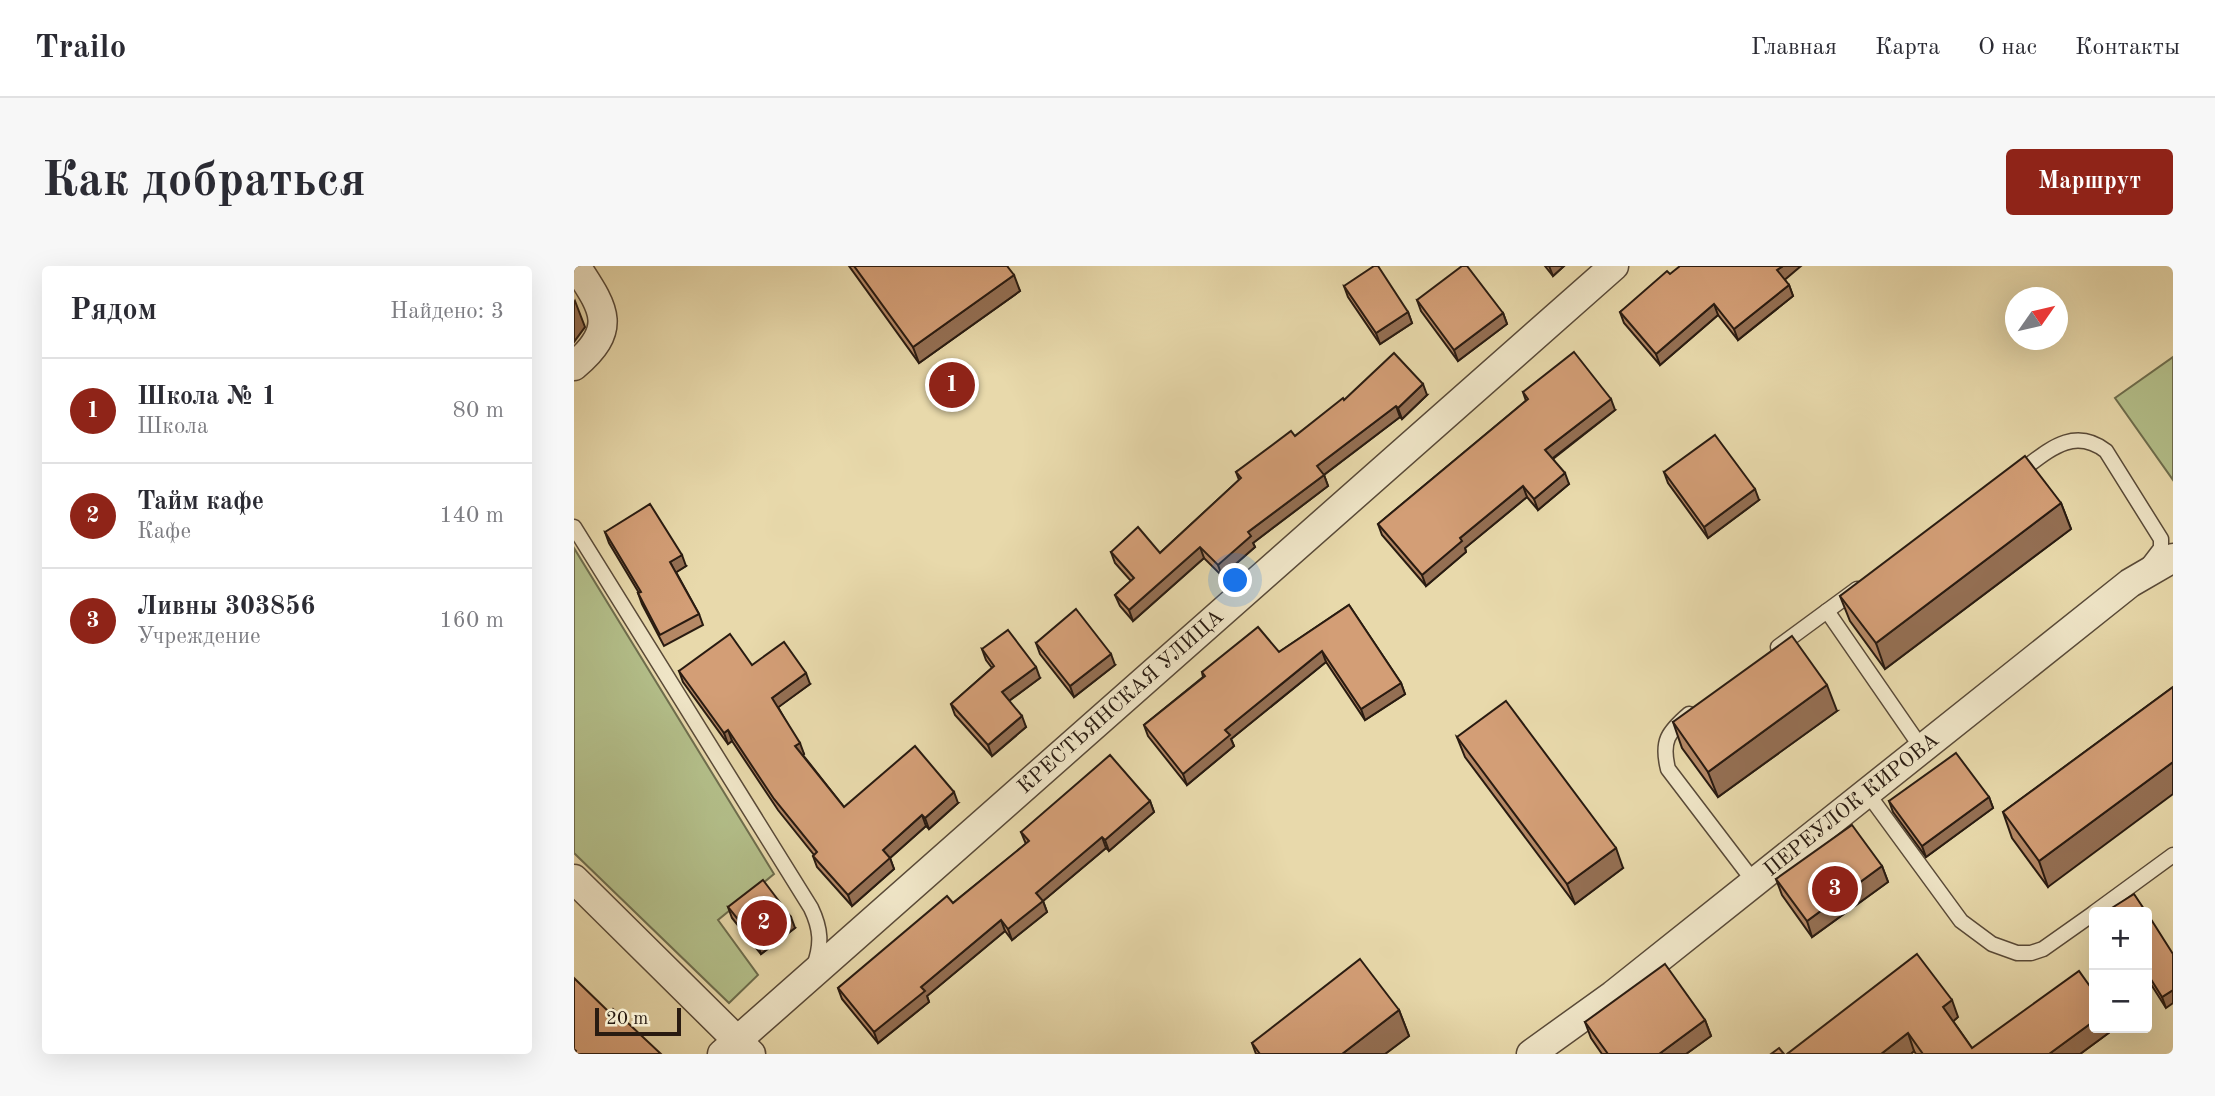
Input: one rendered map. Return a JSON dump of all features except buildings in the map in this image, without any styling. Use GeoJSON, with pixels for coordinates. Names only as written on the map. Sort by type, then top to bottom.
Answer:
{"type":"FeatureCollection","features":[{"type":"Feature","properties":{"kind":"street"},"geometry":{"type":"LineString","coordinates":[[574,366],[602,335],[604,316],[593,292],[576,266]]}},
{"type":"Feature","properties":{"kind":"street","name":"КРЕСТЬЯНСКАЯ УЛИЦА"},"geometry":{"type":"LineString","coordinates":[[737,1049],[811,975],[1614,266]]}},
{"type":"Feature","properties":{"kind":"street","name":"ПЕРЕУЛОК КИРОВА"},"geometry":{"type":"LineString","coordinates":[[1531,1054],[1613,995],[2130,583],[2173,558]]}},
{"type":"Feature","properties":{"kind":"street"},"geometry":{"type":"LineString","coordinates":[[574,879],[737,1049]]}},
{"type":"Feature","properties":{"kind":"lane"},"geometry":{"type":"LineString","coordinates":[[2007,481],[2066,441],[2080,439],[2095,443],[2106,451],[2161,539],[2161,548],[2154,559],[2130,583]]}},
{"type":"Feature","properties":{"kind":"lane"},"geometry":{"type":"LineString","coordinates":[[574,527],[811,908],[821,937],[811,975]]}},
{"type":"Feature","properties":{"kind":"lane"},"geometry":{"type":"LineString","coordinates":[[1763,659],[1872,579]]}},
{"type":"Feature","properties":{"kind":"lane"},"geometry":{"type":"LineString","coordinates":[[1827,611],[1923,750]]}},
{"type":"Feature","properties":{"kind":"lane"},"geometry":{"type":"LineString","coordinates":[[1698,707],[1674,726],[1665,741],[1668,769],[1755,883]]}},
{"type":"Feature","properties":{"kind":"lane"},"geometry":{"type":"LineString","coordinates":[[1868,794],[1961,921],[1992,944],[2017,953],[2031,953],[2043,949],[2089,916]]}},
{"type":"Feature","properties":{"kind":"lane"},"geometry":{"type":"LineString","coordinates":[[2101,907],[2173,856]]}},
{"type":"Feature","properties":{"kind":"green space"},"geometry":{"type":"Polygon","coordinates":[[[2173,357],[2173,480],[2115,398],[2173,357]]]}},
{"type":"Feature","properties":{"kind":"green space"},"geometry":{"type":"Polygon","coordinates":[[[574,548],[774,874],[718,920],[758,975],[729,1003],[574,853],[574,548]]]}},
{"type":"Feature","properties":{"kind":"place","name":"Школа № 1"},"geometry":{"type":"Point","coordinates":[952,385]}},
{"type":"Feature","properties":{"kind":"place","name":"Ливны 303856"},"geometry":{"type":"Point","coordinates":[1835,889]}},
{"type":"Feature","properties":{"kind":"place","name":"Тайм кафе"},"geometry":{"type":"Point","coordinates":[764,923]}}]}
